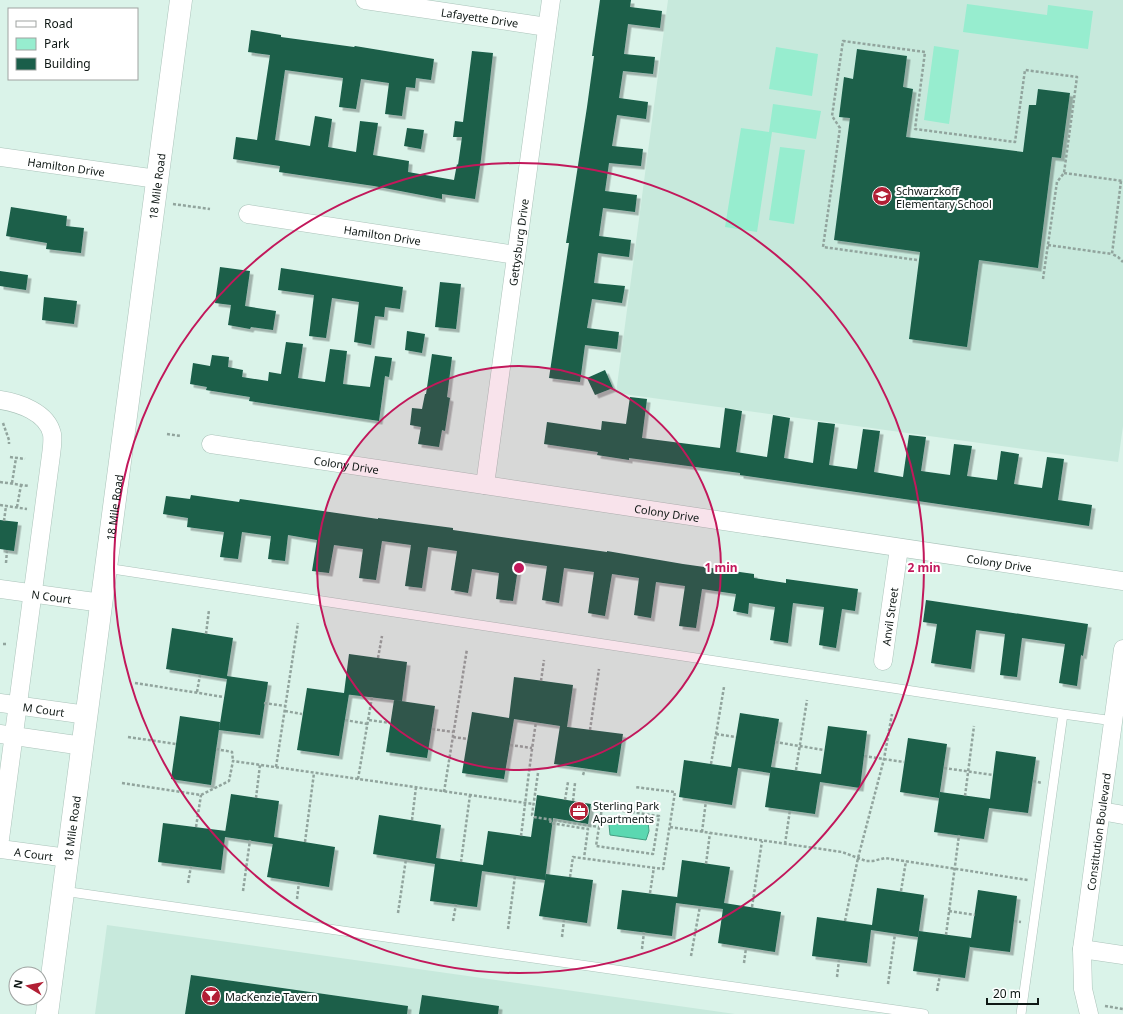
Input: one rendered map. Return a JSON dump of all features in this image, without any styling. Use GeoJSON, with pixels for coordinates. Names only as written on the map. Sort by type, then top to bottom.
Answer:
{"type":"FeatureCollection","features":[{"type":"Feature","properties":{"kind":"street","name":"18 Mile Road"},"geometry":{"type":"LineString","coordinates":[[48,1014],[181,0]]}},
{"type":"Feature","properties":{"kind":"street","name":"Lafayette Drive"},"geometry":{"type":"LineString","coordinates":[[365,0],[547,27]]}},
{"type":"Feature","properties":{"kind":"street","name":"Gettysburg Drive"},"geometry":{"type":"LineString","coordinates":[[485,485],[551,0]]}},
{"type":"Feature","properties":{"kind":"street","name":"Hamilton Drive"},"geometry":{"type":"LineString","coordinates":[[0,157],[157,179]]}},
{"type":"Feature","properties":{"kind":"street","name":"Hamilton Drive"},"geometry":{"type":"LineString","coordinates":[[248,214],[516,255]]}},
{"type":"Feature","properties":{"kind":"street"},"geometry":{"type":"LineString","coordinates":[[0,400],[22,405],[33,411],[43,419],[52,432],[51,456],[18,706],[7,735],[0,838]]}},
{"type":"Feature","properties":{"kind":"street","name":"Colony Drive"},"geometry":{"type":"LineString","coordinates":[[211,444],[1123,581]]}},
{"type":"Feature","properties":{"kind":"street","name":"Anvil Street"},"geometry":{"type":"LineString","coordinates":[[883,661],[899,548]]}},
{"type":"Feature","properties":{"kind":"street","name":"N Court"},"geometry":{"type":"LineString","coordinates":[[0,589],[102,603]]}},
{"type":"Feature","properties":{"kind":"street","name":"Constitution Boulevard"},"geometry":{"type":"LineString","coordinates":[[1094,1010],[1083,989],[1082,949],[1123,649]]}},
{"type":"Feature","properties":{"kind":"street","name":"M Court"},"geometry":{"type":"LineString","coordinates":[[0,703],[87,715]]}},
{"type":"Feature","properties":{"kind":"street"},"geometry":{"type":"LineString","coordinates":[[7,735],[83,746]]}},
{"type":"Feature","properties":{"kind":"street"},"geometry":{"type":"LineString","coordinates":[[1101,811],[1123,815]]}},
{"type":"Feature","properties":{"kind":"street","name":"A Court"},"geometry":{"type":"LineString","coordinates":[[0,849],[68,858]]}},
{"type":"Feature","properties":{"kind":"street"},"geometry":{"type":"LineString","coordinates":[[1082,949],[1123,956]]}},
{"type":"Feature","properties":{"kind":"lane"},"geometry":{"type":"LineString","coordinates":[[106,568],[1114,721]]}},
{"type":"Feature","properties":{"kind":"lane"},"geometry":{"type":"LineString","coordinates":[[1021,1014],[1063,714]]}},
{"type":"Feature","properties":{"kind":"lane"},"geometry":{"type":"LineString","coordinates":[[63,891],[924,1014]]}},
{"type":"Feature","properties":{"kind":"path"},"geometry":{"type":"LineString","coordinates":[[917,260],[824,247],[840,128],[832,116],[843,41],[925,52],[915,129],[1016,142],[1025,70],[1077,77],[1064,173],[1057,182],[1043,279]]}},
{"type":"Feature","properties":{"kind":"path"},"geometry":{"type":"LineString","coordinates":[[1064,173],[1122,181],[1112,254]]}},
{"type":"Feature","properties":{"kind":"path"},"geometry":{"type":"LineString","coordinates":[[170,203],[210,209]]}},
{"type":"Feature","properties":{"kind":"path"},"geometry":{"type":"LineString","coordinates":[[1048,245],[1112,254],[1123,262]]}},
{"type":"Feature","properties":{"kind":"path"},"geometry":{"type":"LineString","coordinates":[[3,423],[9,444]]}},
{"type":"Feature","properties":{"kind":"path"},"geometry":{"type":"LineString","coordinates":[[168,434],[181,436]]}},
{"type":"Feature","properties":{"kind":"path"},"geometry":{"type":"LineString","coordinates":[[10,457],[25,459]]}},
{"type":"Feature","properties":{"kind":"path"},"geometry":{"type":"LineString","coordinates":[[12,483],[16,458]]}},
{"type":"Feature","properties":{"kind":"path"},"geometry":{"type":"LineString","coordinates":[[0,482],[33,486]]}},
{"type":"Feature","properties":{"kind":"path"},"geometry":{"type":"LineString","coordinates":[[17,507],[21,485]]}},
{"type":"Feature","properties":{"kind":"path"},"geometry":{"type":"LineString","coordinates":[[0,505],[30,509]]}},
{"type":"Feature","properties":{"kind":"path"},"geometry":{"type":"LineString","coordinates":[[4,521],[6,506]]}},
{"type":"Feature","properties":{"kind":"path"},"geometry":{"type":"LineString","coordinates":[[6,563],[7,550]]}},
{"type":"Feature","properties":{"kind":"path"},"geometry":{"type":"LineString","coordinates":[[206,634],[209,610]]}},
{"type":"Feature","properties":{"kind":"path"},"geometry":{"type":"LineString","coordinates":[[276,767],[298,623]]}},
{"type":"Feature","properties":{"kind":"path"},"geometry":{"type":"LineString","coordinates":[[378,658],[382,636]]}},
{"type":"Feature","properties":{"kind":"path"},"geometry":{"type":"LineString","coordinates":[[444,792],[467,649]]}},
{"type":"Feature","properties":{"kind":"path"},"geometry":{"type":"LineString","coordinates":[[542,681],[544,660]]}},
{"type":"Feature","properties":{"kind":"path"},"geometry":{"type":"LineString","coordinates":[[590,730],[599,669]]}},
{"type":"Feature","properties":{"kind":"path"},"geometry":{"type":"LineString","coordinates":[[197,692],[200,675]]}},
{"type":"Feature","properties":{"kind":"path"},"geometry":{"type":"LineString","coordinates":[[135,683],[224,697]]}},
{"type":"Feature","properties":{"kind":"path"},"geometry":{"type":"LineString","coordinates":[[711,764],[724,687]]}},
{"type":"Feature","properties":{"kind":"path"},"geometry":{"type":"LineString","coordinates":[[358,779],[372,697]]}},
{"type":"Feature","properties":{"kind":"path"},"geometry":{"type":"LineString","coordinates":[[796,770],[807,700]]}},
{"type":"Feature","properties":{"kind":"path"},"geometry":{"type":"LineString","coordinates":[[264,703],[285,706]]}},
{"type":"Feature","properties":{"kind":"path"},"geometry":{"type":"LineString","coordinates":[[285,711],[302,714]]}},
{"type":"Feature","properties":{"kind":"path"},"geometry":{"type":"LineString","coordinates":[[845,921],[858,858],[884,759],[892,714]]}},
{"type":"Feature","properties":{"kind":"path"},"geometry":{"type":"LineString","coordinates":[[345,720],[390,723]]}},
{"type":"Feature","properties":{"kind":"path"},"geometry":{"type":"LineString","coordinates":[[521,836],[536,722]]}},
{"type":"Feature","properties":{"kind":"path"},"geometry":{"type":"LineString","coordinates":[[965,796],[974,726]]}},
{"type":"Feature","properties":{"kind":"path"},"geometry":{"type":"LineString","coordinates":[[432,729],[453,732]]}},
{"type":"Feature","properties":{"kind":"path"},"geometry":{"type":"LineString","coordinates":[[716,734],[736,737]]}},
{"type":"Feature","properties":{"kind":"path"},"geometry":{"type":"LineString","coordinates":[[453,736],[468,739]]}},
{"type":"Feature","properties":{"kind":"path"},"geometry":{"type":"LineString","coordinates":[[128,737],[176,744]]}},
{"type":"Feature","properties":{"kind":"path"},"geometry":{"type":"LineString","coordinates":[[775,742],[824,750]]}},
{"type":"Feature","properties":{"kind":"path"},"geometry":{"type":"LineString","coordinates":[[510,745],[532,748]]}},
{"type":"Feature","properties":{"kind":"path"},"geometry":{"type":"LineString","coordinates":[[122,783],[201,795],[229,782],[232,752],[216,749]]}},
{"type":"Feature","properties":{"kind":"path"},"geometry":{"type":"LineString","coordinates":[[864,756],[904,762]]}},
{"type":"Feature","properties":{"kind":"path"},"geometry":{"type":"LineString","coordinates":[[232,761],[533,804]]}},
{"type":"Feature","properties":{"kind":"path"},"geometry":{"type":"LineString","coordinates":[[256,798],[260,765]]}},
{"type":"Feature","properties":{"kind":"path"},"geometry":{"type":"LineString","coordinates":[[944,768],[993,775]]}},
{"type":"Feature","properties":{"kind":"path"},"geometry":{"type":"LineString","coordinates":[[583,775],[584,769]]}},
{"type":"Feature","properties":{"kind":"path"},"geometry":{"type":"LineString","coordinates":[[305,842],[314,773]]}},
{"type":"Feature","properties":{"kind":"path"},"geometry":{"type":"LineString","coordinates":[[538,773],[532,815],[534,818],[599,827]]}},
{"type":"Feature","properties":{"kind":"path"},"geometry":{"type":"LineString","coordinates":[[1033,781],[1044,783]]}},
{"type":"Feature","properties":{"kind":"path"},"geometry":{"type":"LineString","coordinates":[[568,782],[565,799],[573,800],[576,783]]}},
{"type":"Feature","properties":{"kind":"path"},"geometry":{"type":"LineString","coordinates":[[412,820],[416,787]]}},
{"type":"Feature","properties":{"kind":"path"},"geometry":{"type":"LineString","coordinates":[[570,877],[573,857],[663,869],[675,792],[635,787]]}},
{"type":"Feature","properties":{"kind":"path"},"geometry":{"type":"LineString","coordinates":[[196,827],[201,795]]}},
{"type":"Feature","properties":{"kind":"path"},"geometry":{"type":"LineString","coordinates":[[461,862],[470,795]]}},
{"type":"Feature","properties":{"kind":"path"},"geometry":{"type":"LineString","coordinates":[[702,832],[706,801]]}},
{"type":"Feature","properties":{"kind":"path"},"geometry":{"type":"LineString","coordinates":[[602,808],[659,816],[653,854],[596,846],[599,827],[602,808]]}},
{"type":"Feature","properties":{"kind":"path"},"geometry":{"type":"LineString","coordinates":[[785,844],[790,810]]}},
{"type":"Feature","properties":{"kind":"path"},"geometry":{"type":"LineString","coordinates":[[551,820],[550,823],[588,829],[584,858]]}},
{"type":"Feature","properties":{"kind":"path"},"geometry":{"type":"LineString","coordinates":[[670,827],[842,852],[866,861],[885,858],[1031,881]]}},
{"type":"Feature","properties":{"kind":"path"},"geometry":{"type":"LineString","coordinates":[[706,864],[710,833]]}},
{"type":"Feature","properties":{"kind":"path"},"geometry":{"type":"LineString","coordinates":[[946,935],[959,835]]}},
{"type":"Feature","properties":{"kind":"path"},"geometry":{"type":"LineString","coordinates":[[243,891],[250,840]]}},
{"type":"Feature","properties":{"kind":"path"},"geometry":{"type":"LineString","coordinates":[[752,907],[762,840]]}},
{"type":"Feature","properties":{"kind":"path"},"geometry":{"type":"LineString","coordinates":[[398,914],[406,859]]}},
{"type":"Feature","properties":{"kind":"path"},"geometry":{"type":"LineString","coordinates":[[901,891],[906,861]]}},
{"type":"Feature","properties":{"kind":"path"},"geometry":{"type":"LineString","coordinates":[[188,883],[190,866]]}},
{"type":"Feature","properties":{"kind":"path"},"geometry":{"type":"LineString","coordinates":[[650,893],[654,868]]}},
{"type":"Feature","properties":{"kind":"path"},"geometry":{"type":"LineString","coordinates":[[508,929],[515,876]]}},
{"type":"Feature","properties":{"kind":"path"},"geometry":{"type":"LineString","coordinates":[[297,899],[299,882]]}},
{"type":"Feature","properties":{"kind":"path"},"geometry":{"type":"LineString","coordinates":[[453,921],[456,904]]}},
{"type":"Feature","properties":{"kind":"path"},"geometry":{"type":"LineString","coordinates":[[690,956],[700,906]]}},
{"type":"Feature","properties":{"kind":"path"},"geometry":{"type":"LineString","coordinates":[[949,911],[975,915]]}},
{"type":"Feature","properties":{"kind":"path"},"geometry":{"type":"LineString","coordinates":[[562,937],[564,920]]}},
{"type":"Feature","properties":{"kind":"path"},"geometry":{"type":"LineString","coordinates":[[642,949],[644,932]]}},
{"type":"Feature","properties":{"kind":"path"},"geometry":{"type":"LineString","coordinates":[[888,984],[895,934]]}},
{"type":"Feature","properties":{"kind":"path"},"geometry":{"type":"LineString","coordinates":[[744,963],[746,948]]}},
{"type":"Feature","properties":{"kind":"path"},"geometry":{"type":"LineString","coordinates":[[837,977],[839,960]]}},
{"type":"Feature","properties":{"kind":"path"},"geometry":{"type":"LineString","coordinates":[[937,991],[940,975]]}},
{"type":"Feature","properties":{"kind":"path"},"geometry":{"type":"LineString","coordinates":[[1094,1010],[1123,1008]]}},
{"type":"Feature","properties":{"kind":"shaded area","name":"Schwarzkoff Elementary School"},"geometry":{"type":"Polygon","coordinates":[[[668,0],[1123,0],[1123,426],[1118,462],[616,393],[668,0]]]}},
{"type":"Feature","properties":{"kind":"shaded area"},"geometry":{"type":"Polygon","coordinates":[[[613,817],[648,822],[649,831],[646,840],[610,835],[609,825],[613,817]]]}},
{"type":"Feature","properties":{"kind":"shaded area"},"geometry":{"type":"Polygon","coordinates":[[[107,925],[735,1014],[95,1014],[107,925]]]}},
{"type":"Feature","properties":{"kind":"green space"},"geometry":{"type":"Polygon","coordinates":[[[967,4],[1047,15],[1048,5],[1093,11],[1088,49],[963,32],[967,4]]]}},
{"type":"Feature","properties":{"kind":"green space"},"geometry":{"type":"Polygon","coordinates":[[[934,46],[959,50],[949,124],[924,120],[934,46]]]}},
{"type":"Feature","properties":{"kind":"green space"},"geometry":{"type":"Polygon","coordinates":[[[776,47],[818,54],[812,96],[769,89],[776,47]]]}},
{"type":"Feature","properties":{"kind":"green space"},"geometry":{"type":"Polygon","coordinates":[[[773,104],[821,111],[816,139],[772,132],[757,232],[725,227],[741,128],[769,132],[773,104]]]}},
{"type":"Feature","properties":{"kind":"green space"},"geometry":{"type":"Polygon","coordinates":[[[780,147],[805,150],[794,224],[769,220],[780,147]]]}},
{"type":"Feature","properties":{"kind":"building"},"geometry":{"type":"Polygon","coordinates":[[[600,0],[631,0],[630,7],[662,11],[660,28],[628,24],[624,54],[655,57],[653,74],[623,71],[619,98],[648,102],[646,119],[617,115],[612,146],[643,149],[641,166],[609,163],[605,191],[637,195],[635,212],[603,208],[599,236],[631,240],[629,257],[598,253],[594,283],[625,286],[622,303],[592,299],[587,328],[619,332],[617,349],[585,345],[580,382],[549,378],[569,243],[566,243],[587,107],[600,0]]]}},
{"type":"Feature","properties":{"kind":"building"},"geometry":{"type":"Polygon","coordinates":[[[251,30],[281,35],[281,37],[355,46],[434,59],[431,80],[416,78],[415,88],[406,87],[402,116],[385,114],[389,83],[361,79],[356,109],[339,107],[343,78],[285,70],[275,140],[310,146],[315,116],[332,119],[328,147],[356,152],[360,121],[378,123],[373,155],[409,161],[408,172],[454,180],[462,137],[453,137],[455,121],[463,122],[472,51],[493,53],[475,199],[442,194],[442,199],[374,186],[279,172],[280,166],[233,159],[236,137],[257,140],[270,55],[248,52],[251,30]]]}},
{"type":"Feature","properties":{"kind":"building"},"geometry":{"type":"Polygon","coordinates":[[[857,49],[907,56],[903,87],[913,89],[906,137],[1023,152],[1029,105],[1036,105],[1038,89],[1070,93],[1061,158],[1052,157],[1038,268],[979,260],[967,347],[909,339],[920,252],[834,240],[850,118],[839,117],[844,77],[853,79],[857,49]]]}},
{"type":"Feature","properties":{"kind":"building"},"geometry":{"type":"Polygon","coordinates":[[[407,128],[424,130],[421,149],[404,146],[407,128]]]}},
{"type":"Feature","properties":{"kind":"building"},"geometry":{"type":"Polygon","coordinates":[[[11,207],[67,216],[66,226],[84,228],[81,253],[46,249],[47,243],[6,236],[11,207]]]}},
{"type":"Feature","properties":{"kind":"building"},"geometry":{"type":"Polygon","coordinates":[[[220,267],[250,271],[245,306],[276,311],[273,330],[251,327],[250,329],[228,325],[231,305],[215,303],[220,267]]]}},
{"type":"Feature","properties":{"kind":"building"},"geometry":{"type":"Polygon","coordinates":[[[281,268],[403,287],[400,309],[385,307],[384,317],[375,316],[371,345],[354,342],[359,302],[332,298],[326,338],[309,336],[314,295],[278,290],[281,268]]]}},
{"type":"Feature","properties":{"kind":"building"},"geometry":{"type":"Polygon","coordinates":[[[0,271],[28,275],[26,290],[0,286],[0,271]]]}},
{"type":"Feature","properties":{"kind":"building"},"geometry":{"type":"Polygon","coordinates":[[[440,282],[461,284],[456,329],[435,327],[440,282]]]}},
{"type":"Feature","properties":{"kind":"building"},"geometry":{"type":"Polygon","coordinates":[[[44,297],[77,301],[74,324],[42,320],[44,297]]]}},
{"type":"Feature","properties":{"kind":"building"},"geometry":{"type":"Polygon","coordinates":[[[407,331],[425,334],[422,353],[405,350],[407,331]]]}},
{"type":"Feature","properties":{"kind":"building"},"geometry":{"type":"Polygon","coordinates":[[[286,342],[303,344],[298,378],[325,382],[330,349],[347,351],[343,384],[370,387],[375,356],[392,358],[389,377],[385,376],[379,421],[249,401],[250,397],[206,390],[207,387],[190,384],[193,363],[210,366],[212,355],[229,357],[228,367],[243,370],[242,377],[268,381],[269,372],[281,374],[286,342]]]}},
{"type":"Feature","properties":{"kind":"building"},"geometry":{"type":"Polygon","coordinates":[[[432,354],[452,357],[447,397],[450,398],[445,431],[442,430],[439,447],[418,444],[421,427],[410,425],[412,408],[422,409],[426,394],[432,354]]]}},
{"type":"Feature","properties":{"kind":"building"},"geometry":{"type":"Polygon","coordinates":[[[605,370],[613,388],[595,395],[587,378],[605,370]]]}},
{"type":"Feature","properties":{"kind":"building"},"geometry":{"type":"Polygon","coordinates":[[[630,397],[647,399],[642,438],[720,448],[725,408],[742,411],[736,452],[767,457],[773,415],[790,418],[784,458],[813,463],[818,422],[835,424],[829,465],[857,469],[863,429],[880,431],[874,472],[903,477],[909,435],[926,437],[921,471],[950,475],[954,444],[972,446],[967,476],[997,480],[1001,451],[1019,454],[1014,484],[1042,488],[1047,457],[1064,459],[1058,500],[1092,505],[1089,526],[740,475],[740,473],[629,458],[629,460],[597,455],[598,452],[544,444],[547,422],[601,430],[602,421],[626,424],[630,397]]]}},
{"type":"Feature","properties":{"kind":"building"},"geometry":{"type":"Polygon","coordinates":[[[191,495],[239,502],[240,499],[378,519],[453,528],[453,530],[607,551],[754,574],[754,578],[786,583],[786,579],[858,589],[855,611],[842,609],[836,648],[819,645],[824,607],[793,603],[788,643],[770,640],[775,607],[749,603],[748,614],[733,611],[736,594],[702,589],[696,628],[679,626],[685,586],[656,582],[651,618],[634,615],[639,578],[612,574],[605,616],[588,613],[594,572],[564,568],[559,603],[542,600],[547,566],[519,562],[513,601],[496,599],[499,573],[472,569],[468,593],[451,590],[457,551],[428,547],[422,588],[405,586],[411,545],[382,541],[376,580],[359,578],[363,549],[334,545],[329,573],[312,571],[317,540],[288,535],[285,561],[268,559],[271,536],[242,532],[238,559],[220,557],[224,532],[187,527],[188,518],[163,514],[166,496],[190,499],[191,495]]]}},
{"type":"Feature","properties":{"kind":"building"},"geometry":{"type":"Polygon","coordinates":[[[0,520],[18,522],[14,551],[0,549],[0,520]]]}},
{"type":"Feature","properties":{"kind":"building"},"geometry":{"type":"Polygon","coordinates":[[[926,600],[1088,624],[1083,656],[1081,655],[1077,686],[1059,683],[1065,644],[1022,638],[1017,677],[1000,675],[1005,634],[976,630],[971,669],[931,663],[937,624],[923,622],[926,600]]]}},
{"type":"Feature","properties":{"kind":"building"},"geometry":{"type":"Polygon","coordinates":[[[172,628],[233,638],[227,676],[268,682],[260,735],[219,730],[227,679],[166,669],[172,628]]]}},
{"type":"Feature","properties":{"kind":"building"},"geometry":{"type":"Polygon","coordinates":[[[349,654],[407,662],[402,701],[349,695],[339,756],[297,750],[307,688],[344,693],[349,654]]]}},
{"type":"Feature","properties":{"kind":"building"},"geometry":{"type":"Polygon","coordinates":[[[514,677],[573,685],[567,727],[514,719],[504,779],[462,773],[472,712],[509,718],[514,677]]]}},
{"type":"Feature","properties":{"kind":"building"},"geometry":{"type":"Polygon","coordinates":[[[394,700],[435,706],[427,758],[386,752],[394,700]]]}},
{"type":"Feature","properties":{"kind":"building"},"geometry":{"type":"Polygon","coordinates":[[[740,713],[779,719],[770,773],[738,768],[732,805],[679,797],[684,760],[731,767],[740,713]]]}},
{"type":"Feature","properties":{"kind":"building"},"geometry":{"type":"Polygon","coordinates":[[[180,716],[220,722],[211,785],[171,779],[180,716]]]}},
{"type":"Feature","properties":{"kind":"building"},"geometry":{"type":"Polygon","coordinates":[[[560,726],[623,734],[617,773],[554,764],[560,726]]]}},
{"type":"Feature","properties":{"kind":"building"},"geometry":{"type":"Polygon","coordinates":[[[828,726],[867,731],[860,788],[820,782],[815,814],[765,807],[771,767],[821,774],[828,726]]]}},
{"type":"Feature","properties":{"kind":"building"},"geometry":{"type":"Polygon","coordinates":[[[908,738],[947,744],[939,798],[900,792],[908,738]]]}},
{"type":"Feature","properties":{"kind":"building"},"geometry":{"type":"Polygon","coordinates":[[[996,751],[1036,757],[1028,813],[989,808],[984,839],[934,832],[940,792],[990,799],[996,751]]]}},
{"type":"Feature","properties":{"kind":"building"},"geometry":{"type":"Polygon","coordinates":[[[231,794],[279,801],[273,844],[225,837],[221,870],[158,862],[163,823],[225,831],[231,794]]]}},
{"type":"Feature","properties":{"kind":"building"},"geometry":{"type":"Polygon","coordinates":[[[537,795],[591,804],[588,824],[553,818],[545,880],[482,871],[477,907],[430,901],[435,864],[373,854],[379,815],[441,825],[436,858],[483,865],[488,831],[531,837],[537,795]]]}},
{"type":"Feature","properties":{"kind":"building"},"geometry":{"type":"Polygon","coordinates":[[[274,837],[335,847],[329,887],[267,877],[274,837]]]}},
{"type":"Feature","properties":{"kind":"building"},"geometry":{"type":"Polygon","coordinates":[[[682,860],[730,867],[724,903],[781,912],[775,952],[718,943],[723,909],[676,903],[672,936],[617,929],[622,890],[677,898],[682,860]]]}},
{"type":"Feature","properties":{"kind":"building"},"geometry":{"type":"Polygon","coordinates":[[[546,874],[593,880],[587,923],[539,916],[546,874]]]}},
{"type":"Feature","properties":{"kind":"building"},"geometry":{"type":"Polygon","coordinates":[[[877,888],[924,895],[918,937],[871,930],[867,963],[812,956],[817,917],[872,925],[877,888]]]}},
{"type":"Feature","properties":{"kind":"building"},"geometry":{"type":"Polygon","coordinates":[[[978,890],[1017,896],[1010,952],[970,947],[970,945],[965,978],[913,971],[919,931],[971,938],[978,890]]]}},
{"type":"Feature","properties":{"kind":"building"},"geometry":{"type":"Polygon","coordinates":[[[191,975],[408,1006],[407,1014],[185,1014],[191,975]]]}},
{"type":"Feature","properties":{"kind":"building"},"geometry":{"type":"Polygon","coordinates":[[[422,995],[499,1006],[498,1014],[419,1014],[422,995]]]}},
{"type":"Feature","properties":{"kind":"place","name":"Schwarzkoff Elementary School"},"geometry":{"type":"Point","coordinates":[882,196]}},
{"type":"Feature","properties":{"kind":"place","name":"Sterling Park Apartments"},"geometry":{"type":"Point","coordinates":[579,811]}},
{"type":"Feature","properties":{"kind":"place","name":"MacKenzie Tavern"},"geometry":{"type":"Point","coordinates":[211,996]}}]}
